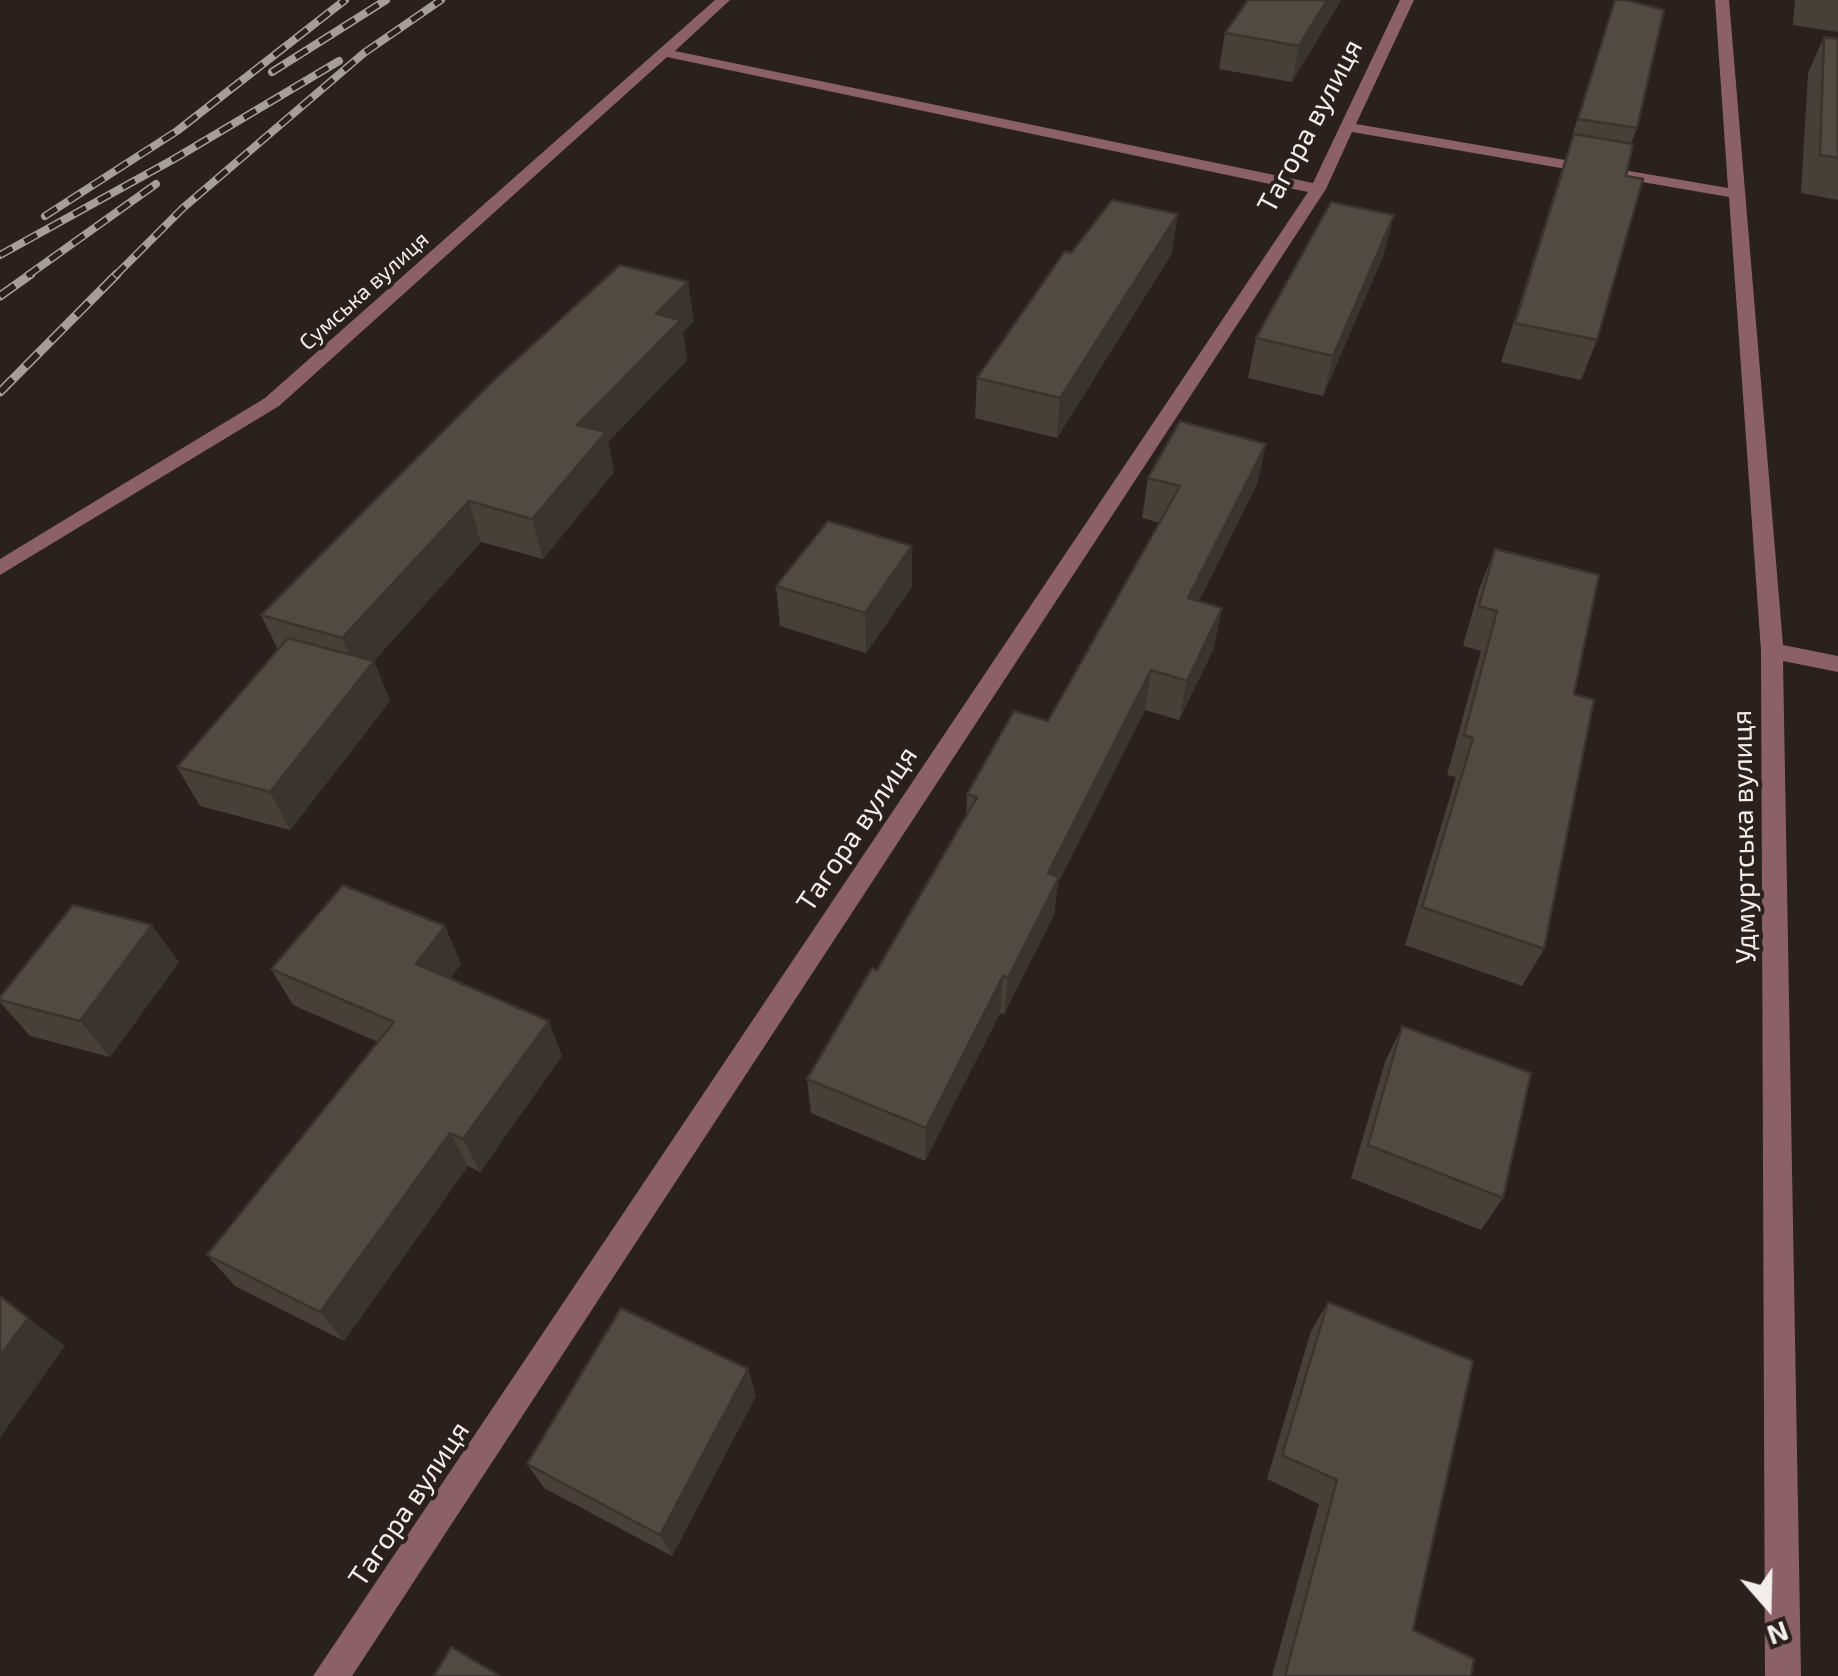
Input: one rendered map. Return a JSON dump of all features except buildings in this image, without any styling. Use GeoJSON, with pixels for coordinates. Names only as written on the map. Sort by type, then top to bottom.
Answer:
{"type":"FeatureCollection","features":[{"type":"Feature","properties":{"kind":"street","name":"Сумська вулиця"},"geometry":{"type":"LineString","coordinates":[[0,568],[272,402],[723,0]]}},
{"type":"Feature","properties":{"kind":"street","name":"Тагора вулиця"},"geometry":{"type":"LineString","coordinates":[[331,1676],[1318,189],[1407,0]]}},
{"type":"Feature","properties":{"kind":"street","name":"Удмуртська вулиця"},"geometry":{"type":"LineString","coordinates":[[1722,0],[1772,652],[1783,1676]]}},
{"type":"Feature","properties":{"kind":"street"},"geometry":{"type":"LineString","coordinates":[[666,54],[1318,189]]}},
{"type":"Feature","properties":{"kind":"street"},"geometry":{"type":"LineString","coordinates":[[1347,127],[1738,194]]}},
{"type":"Feature","properties":{"kind":"street"},"geometry":{"type":"LineString","coordinates":[[1772,652],[1838,664]]}},
{"type":"Feature","properties":{"kind":"railway"},"geometry":{"type":"LineString","coordinates":[[45,216],[177,131],[345,0]]}},
{"type":"Feature","properties":{"kind":"railway"},"geometry":{"type":"LineString","coordinates":[[272,72],[386,0]]}},
{"type":"Feature","properties":{"kind":"railway"},"geometry":{"type":"LineString","coordinates":[[117,274],[183,208],[364,53],[441,0]]}},
{"type":"Feature","properties":{"kind":"railway"},"geometry":{"type":"LineString","coordinates":[[0,255],[174,159],[339,61]]}},
{"type":"Feature","properties":{"kind":"railway"},"geometry":{"type":"LineString","coordinates":[[27,276],[156,184]]}},
{"type":"Feature","properties":{"kind":"railway"},"geometry":{"type":"LineString","coordinates":[[0,296],[31,274]]}},
{"type":"Feature","properties":{"kind":"railway"},"geometry":{"type":"LineString","coordinates":[[0,392],[117,274]]}}]}
